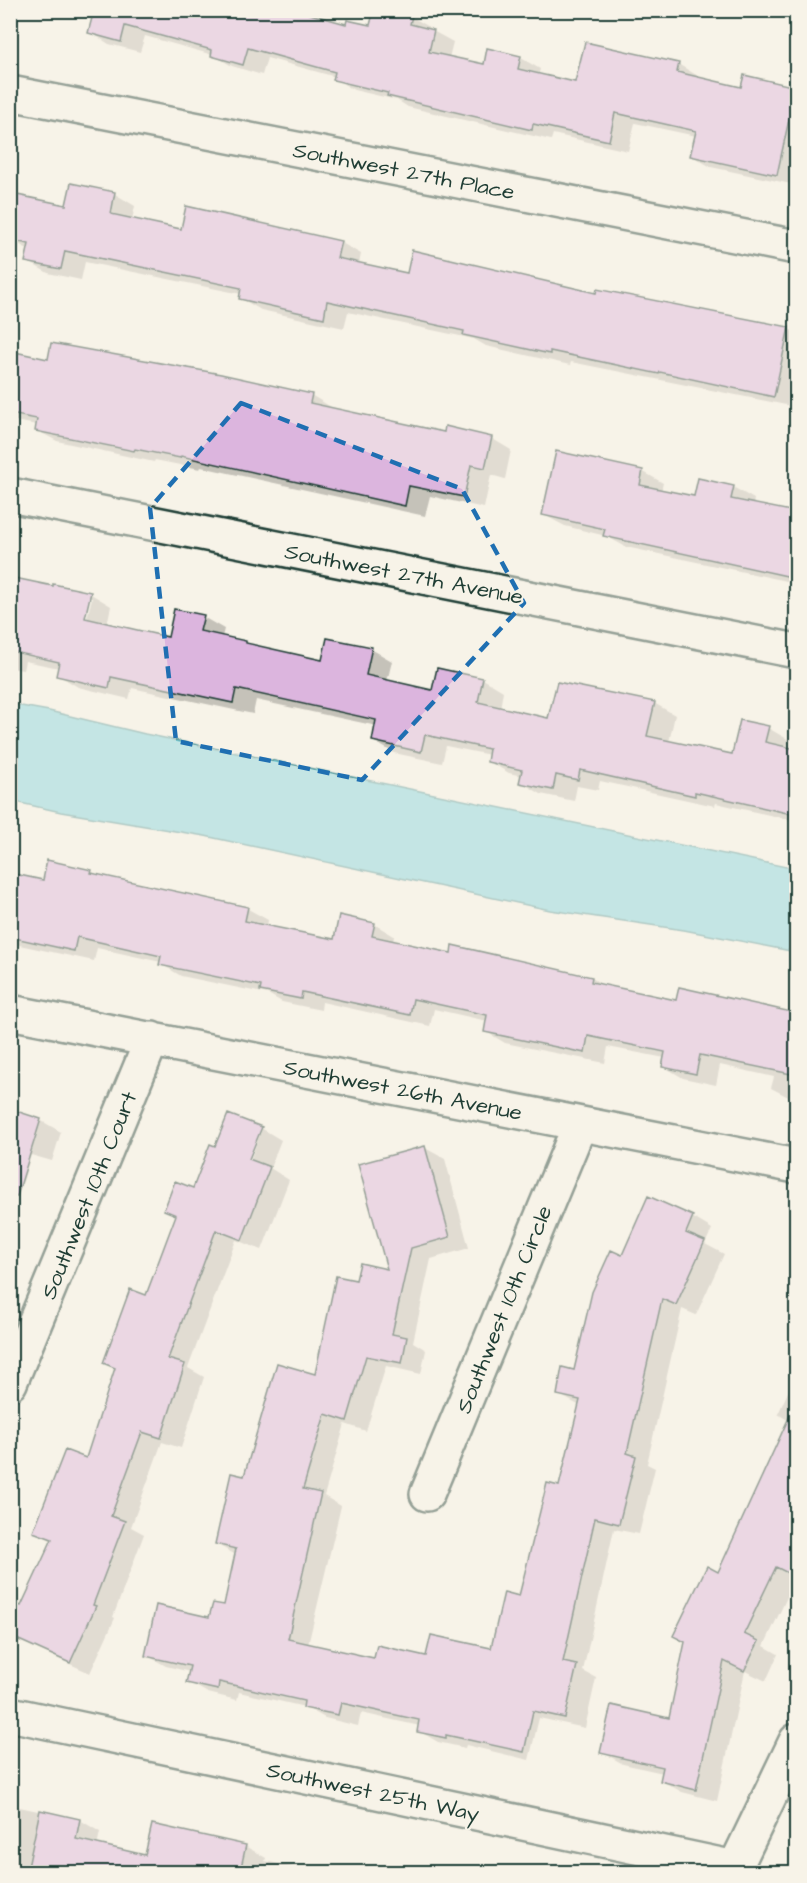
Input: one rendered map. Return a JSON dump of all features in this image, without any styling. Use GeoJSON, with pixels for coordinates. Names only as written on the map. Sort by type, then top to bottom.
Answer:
{"type":"FeatureCollection","features":[{"type":"Feature","properties":{"kind":"street","name":"Southwest 27th Place"},"geometry":{"type":"LineString","coordinates":[[10,93],[796,247]]}},
{"type":"Feature","properties":{"kind":"street","name":"Southwest 27th Avenue"},"geometry":{"type":"LineString","coordinates":[[10,495],[796,651]]}},
{"type":"Feature","properties":{"kind":"street","name":"Southwest 26th Avenue"},"geometry":{"type":"LineString","coordinates":[[10,1012],[796,1166]]}},
{"type":"Feature","properties":{"kind":"street","name":"Southwest 10th Court"},"geometry":{"type":"LineString","coordinates":[[10,1383],[152,1040]]}},
{"type":"Feature","properties":{"kind":"street","name":"Southwest 10th Circle"},"geometry":{"type":"LineString","coordinates":[[427,1494],[580,1124]]}},
{"type":"Feature","properties":{"kind":"street","name":"Southwest 25th Way"},"geometry":{"type":"LineString","coordinates":[[10,1714],[734,1870]]}},
{"type":"Feature","properties":{"kind":"street"},"geometry":{"type":"LineString","coordinates":[[734,1870],[796,1741]]}},
{"type":"Feature","properties":{"kind":"highlighted area"},"geometry":{"type":"Polygon","coordinates":[[[241,403],[462,489],[524,603],[362,780],[176,741],[150,508],[241,403]]]}},
{"type":"Feature","properties":{"kind":"water"},"geometry":{"type":"Polygon","coordinates":[[[10,704],[796,869],[796,952],[684,930],[550,910],[205,836],[61,812],[11,801],[10,704]]]}},
{"type":"Feature","properties":{"kind":"building"},"geometry":{"type":"Polygon","coordinates":[[[94,10],[296,10],[346,24],[347,20],[370,25],[374,10],[391,10],[412,16],[410,24],[434,30],[429,52],[484,64],[487,48],[521,56],[518,69],[575,82],[585,42],[679,63],[677,72],[741,87],[744,75],[796,87],[777,175],[690,156],[696,131],[615,113],[609,141],[533,124],[532,130],[387,96],[388,93],[333,80],[335,72],[248,48],[243,65],[211,56],[212,50],[125,26],[121,42],[88,33],[94,10]]]}},
{"type":"Feature","properties":{"kind":"building"},"geometry":{"type":"Polygon","coordinates":[[[71,183],[115,192],[111,214],[181,229],[186,206],[341,241],[337,258],[407,273],[412,250],[596,293],[597,289],[789,327],[774,397],[660,372],[659,374],[550,351],[550,354],[463,335],[464,331],[327,301],[324,318],[239,299],[241,288],[65,251],[61,269],[25,262],[29,244],[10,240],[10,228],[17,195],[66,205],[71,183]]]}},
{"type":"Feature","properties":{"kind":"building"},"geometry":{"type":"Polygon","coordinates":[[[51,343],[221,374],[312,394],[310,403],[444,432],[445,426],[492,437],[485,468],[471,465],[464,497],[409,486],[405,506],[181,456],[180,458],[135,449],[134,451],[35,431],[37,419],[10,414],[10,351],[48,359],[51,343]]]}},
{"type":"Feature","properties":{"kind":"building"},"geometry":{"type":"Polygon","coordinates":[[[556,451],[643,470],[640,485],[694,496],[698,478],[734,486],[731,499],[796,512],[796,578],[603,536],[605,529],[542,515],[556,451]]]}},
{"type":"Feature","properties":{"kind":"building"},"geometry":{"type":"Polygon","coordinates":[[[10,577],[91,592],[85,618],[168,637],[174,609],[204,615],[200,631],[322,660],[327,638],[372,647],[366,675],[432,690],[437,668],[483,678],[478,702],[548,718],[557,682],[655,702],[647,736],[732,754],[740,720],[769,726],[765,742],[796,749],[796,815],[695,792],[695,796],[580,770],[578,780],[556,775],[553,790],[519,783],[522,770],[487,762],[489,749],[425,735],[421,752],[372,741],[376,720],[236,689],[233,703],[111,677],[109,688],[56,676],[59,662],[10,651],[10,577]]]}},
{"type":"Feature","properties":{"kind":"building"},"geometry":{"type":"Polygon","coordinates":[[[47,860],[92,870],[91,873],[248,907],[245,921],[334,939],[339,915],[375,923],[372,936],[451,953],[452,945],[592,977],[591,982],[676,1000],[679,987],[796,1013],[796,1075],[700,1055],[696,1074],[662,1067],[665,1052],[588,1036],[585,1053],[484,1032],[487,1015],[413,999],[410,1015],[302,992],[301,999],[260,991],[261,986],[159,965],[161,956],[77,937],[74,951],[10,937],[10,873],[43,880],[47,860]]]}},
{"type":"Feature","properties":{"kind":"building"},"geometry":{"type":"Polygon","coordinates":[[[10,1109],[41,1119],[17,1196],[10,1195],[10,1109]]]}},
{"type":"Feature","properties":{"kind":"building"},"geometry":{"type":"Polygon","coordinates":[[[228,1114],[262,1127],[249,1159],[270,1167],[242,1240],[216,1230],[168,1359],[185,1364],[161,1438],[142,1432],[111,1516],[125,1521],[93,1605],[96,1606],[70,1663],[10,1636],[10,1601],[21,1606],[52,1539],[33,1532],[65,1450],[86,1458],[115,1368],[103,1363],[130,1289],[146,1295],[176,1215],[164,1210],[175,1181],[193,1188],[210,1144],[215,1146],[228,1114]]]}},
{"type":"Feature","properties":{"kind":"building"},"geometry":{"type":"Polygon","coordinates":[[[425,1146],[450,1237],[411,1248],[392,1334],[407,1337],[402,1363],[366,1356],[347,1421],[325,1414],[303,1489],[321,1493],[288,1639],[374,1658],[377,1645],[426,1656],[431,1635],[491,1648],[504,1592],[519,1596],[547,1483],[559,1486],[580,1400],[557,1395],[562,1367],[574,1370],[592,1292],[611,1250],[622,1255],[648,1196],[693,1216],[686,1233],[705,1241],[676,1305],[662,1299],[627,1453],[636,1456],[619,1524],[595,1518],[563,1662],[577,1665],[565,1718],[533,1711],[524,1752],[446,1735],[446,1738],[417,1732],[419,1720],[341,1703],[338,1715],[303,1708],[304,1701],[219,1682],[218,1690],[186,1683],[190,1666],[145,1656],[156,1605],[209,1617],[213,1603],[224,1605],[236,1549],[215,1544],[231,1473],[244,1476],[277,1363],[315,1374],[336,1276],[356,1280],[360,1263],[387,1269],[358,1164],[425,1146]]]}},
{"type":"Feature","properties":{"kind":"building"},"geometry":{"type":"Polygon","coordinates":[[[796,1402],[796,1577],[776,1567],[744,1634],[759,1641],[744,1671],[724,1661],[696,1790],[660,1781],[663,1767],[600,1753],[611,1705],[669,1718],[685,1642],[673,1636],[707,1566],[718,1572],[796,1402]]]}},
{"type":"Feature","properties":{"kind":"building"},"geometry":{"type":"Polygon","coordinates":[[[40,1810],[80,1819],[76,1839],[145,1855],[152,1824],[246,1845],[240,1872],[27,1872],[40,1810]]]}}]}
